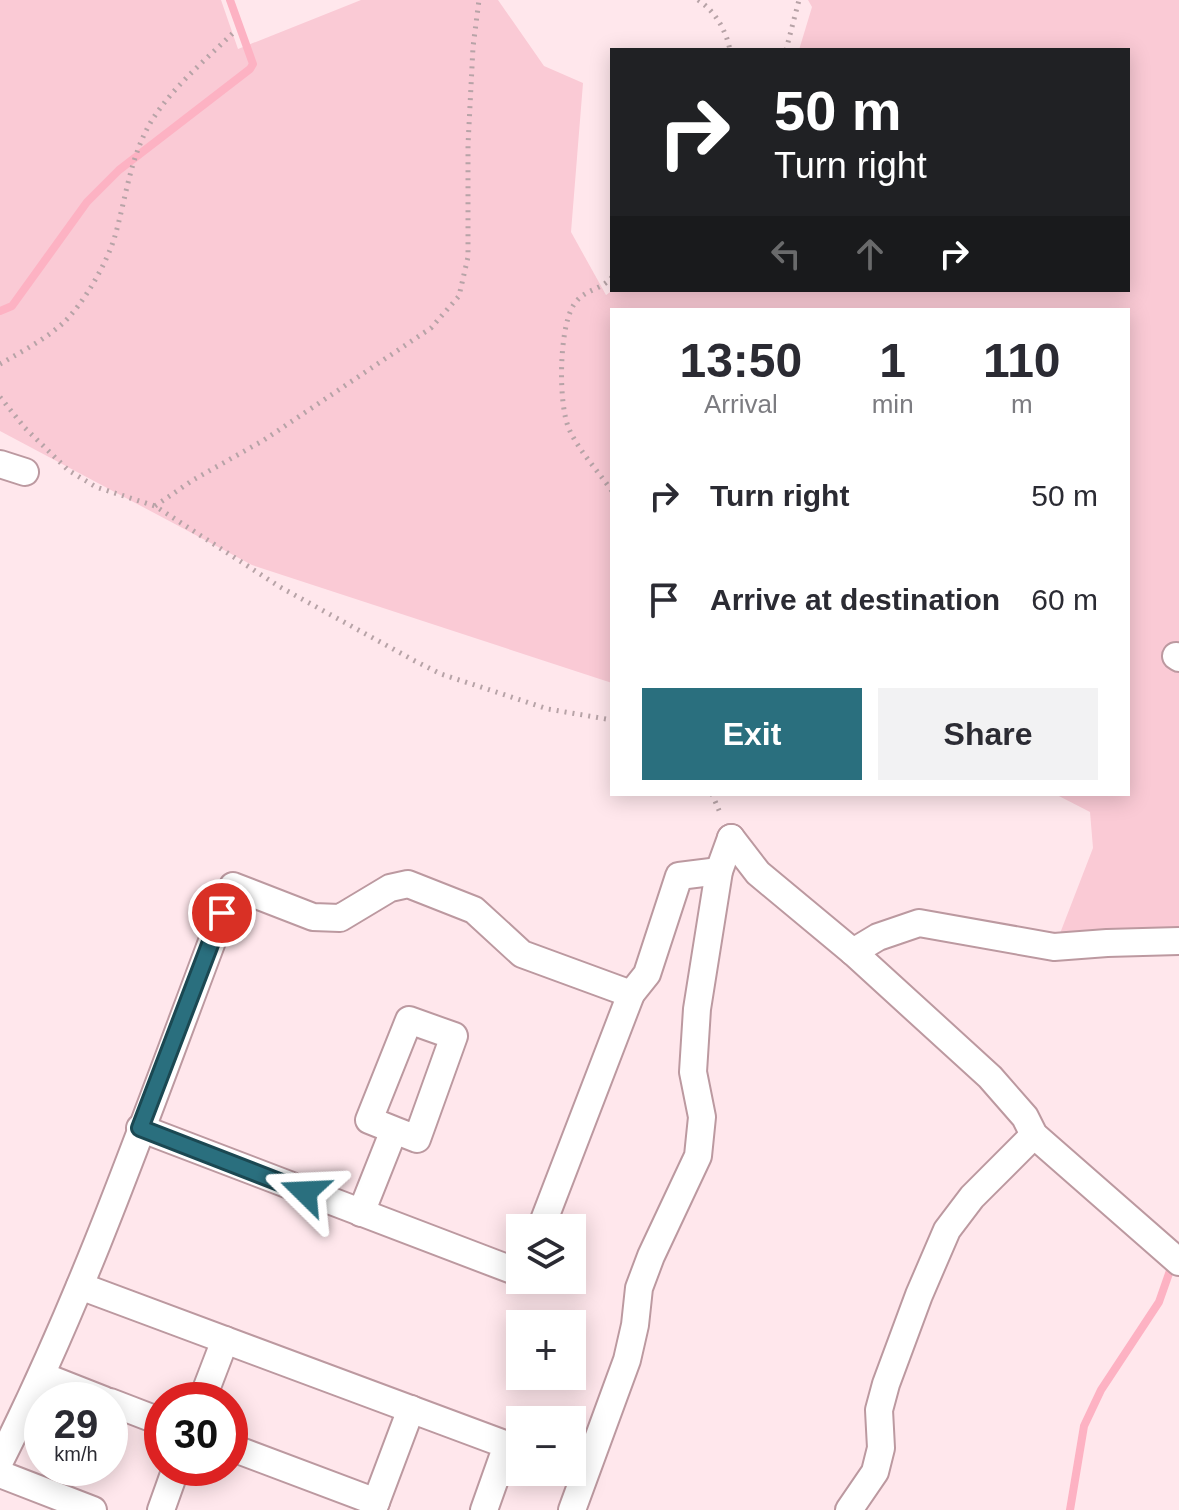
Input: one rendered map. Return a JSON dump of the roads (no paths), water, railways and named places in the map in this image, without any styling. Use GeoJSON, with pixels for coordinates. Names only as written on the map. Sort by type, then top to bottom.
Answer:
{"type":"FeatureCollection","features":[{"type":"Feature","properties":{"kind":"street"},"geometry":{"type":"LineString","coordinates":[[572,1510],[627,1360],[639,1288],[698,1156],[702,1117],[693,1072],[697,1009],[719,871],[731,838],[758,873],[853,952],[990,1077],[1025,1117],[1034,1135],[1179,1262]]}},
{"type":"Feature","properties":{"kind":"street"},"geometry":{"type":"LineString","coordinates":[[546,1214],[631,994],[647,974],[679,876],[719,871]]}},
{"type":"Feature","properties":{"kind":"street"},"geometry":{"type":"LineString","coordinates":[[0,1461],[43,1376],[80,1286],[233,886],[313,917],[340,918],[390,888],[408,884],[474,910],[522,954],[631,994]]}},
{"type":"Feature","properties":{"kind":"street"},"geometry":{"type":"LineString","coordinates":[[853,952],[878,937],[919,923],[1054,947],[1179,941]]}},
{"type":"Feature","properties":{"kind":"street"},"geometry":{"type":"LineString","coordinates":[[140,1128],[506,1268]]}},
{"type":"Feature","properties":{"kind":"street"},"geometry":{"type":"LineString","coordinates":[[361,1213],[394,1130]]}},
{"type":"Feature","properties":{"kind":"street"},"geometry":{"type":"LineString","coordinates":[[849,1510],[875,1472],[881,1448],[879,1410],[886,1384],[947,1230],[972,1197],[1034,1135]]}},
{"type":"Feature","properties":{"kind":"street"},"geometry":{"type":"LineString","coordinates":[[80,1286],[507,1445],[484,1510]]}},
{"type":"Feature","properties":{"kind":"street"},"geometry":{"type":"LineString","coordinates":[[209,1382],[225,1340]]}},
{"type":"Feature","properties":{"kind":"street"},"geometry":{"type":"LineString","coordinates":[[43,1376],[58,1382]]}},
{"type":"Feature","properties":{"kind":"street"},"geometry":{"type":"LineString","coordinates":[[248,1454],[374,1506],[411,1409]]}},
{"type":"Feature","properties":{"kind":"street"},"geometry":{"type":"LineString","coordinates":[[0,1474],[51,1502],[93,1510]]}},
{"type":"Feature","properties":{"kind":"street"},"geometry":{"type":"LineString","coordinates":[[161,1510],[170,1486]]}},
{"type":"Feature","properties":{"kind":"waterway"},"geometry":{"type":"LineString","coordinates":[[0,311],[12,306],[87,202],[119,170],[250,69],[253,64],[230,0]]}},
{"type":"Feature","properties":{"kind":"waterway"},"geometry":{"type":"LineString","coordinates":[[1070,1510],[1084,1426],[1101,1390],[1159,1302],[1173,1262]]}}]}
